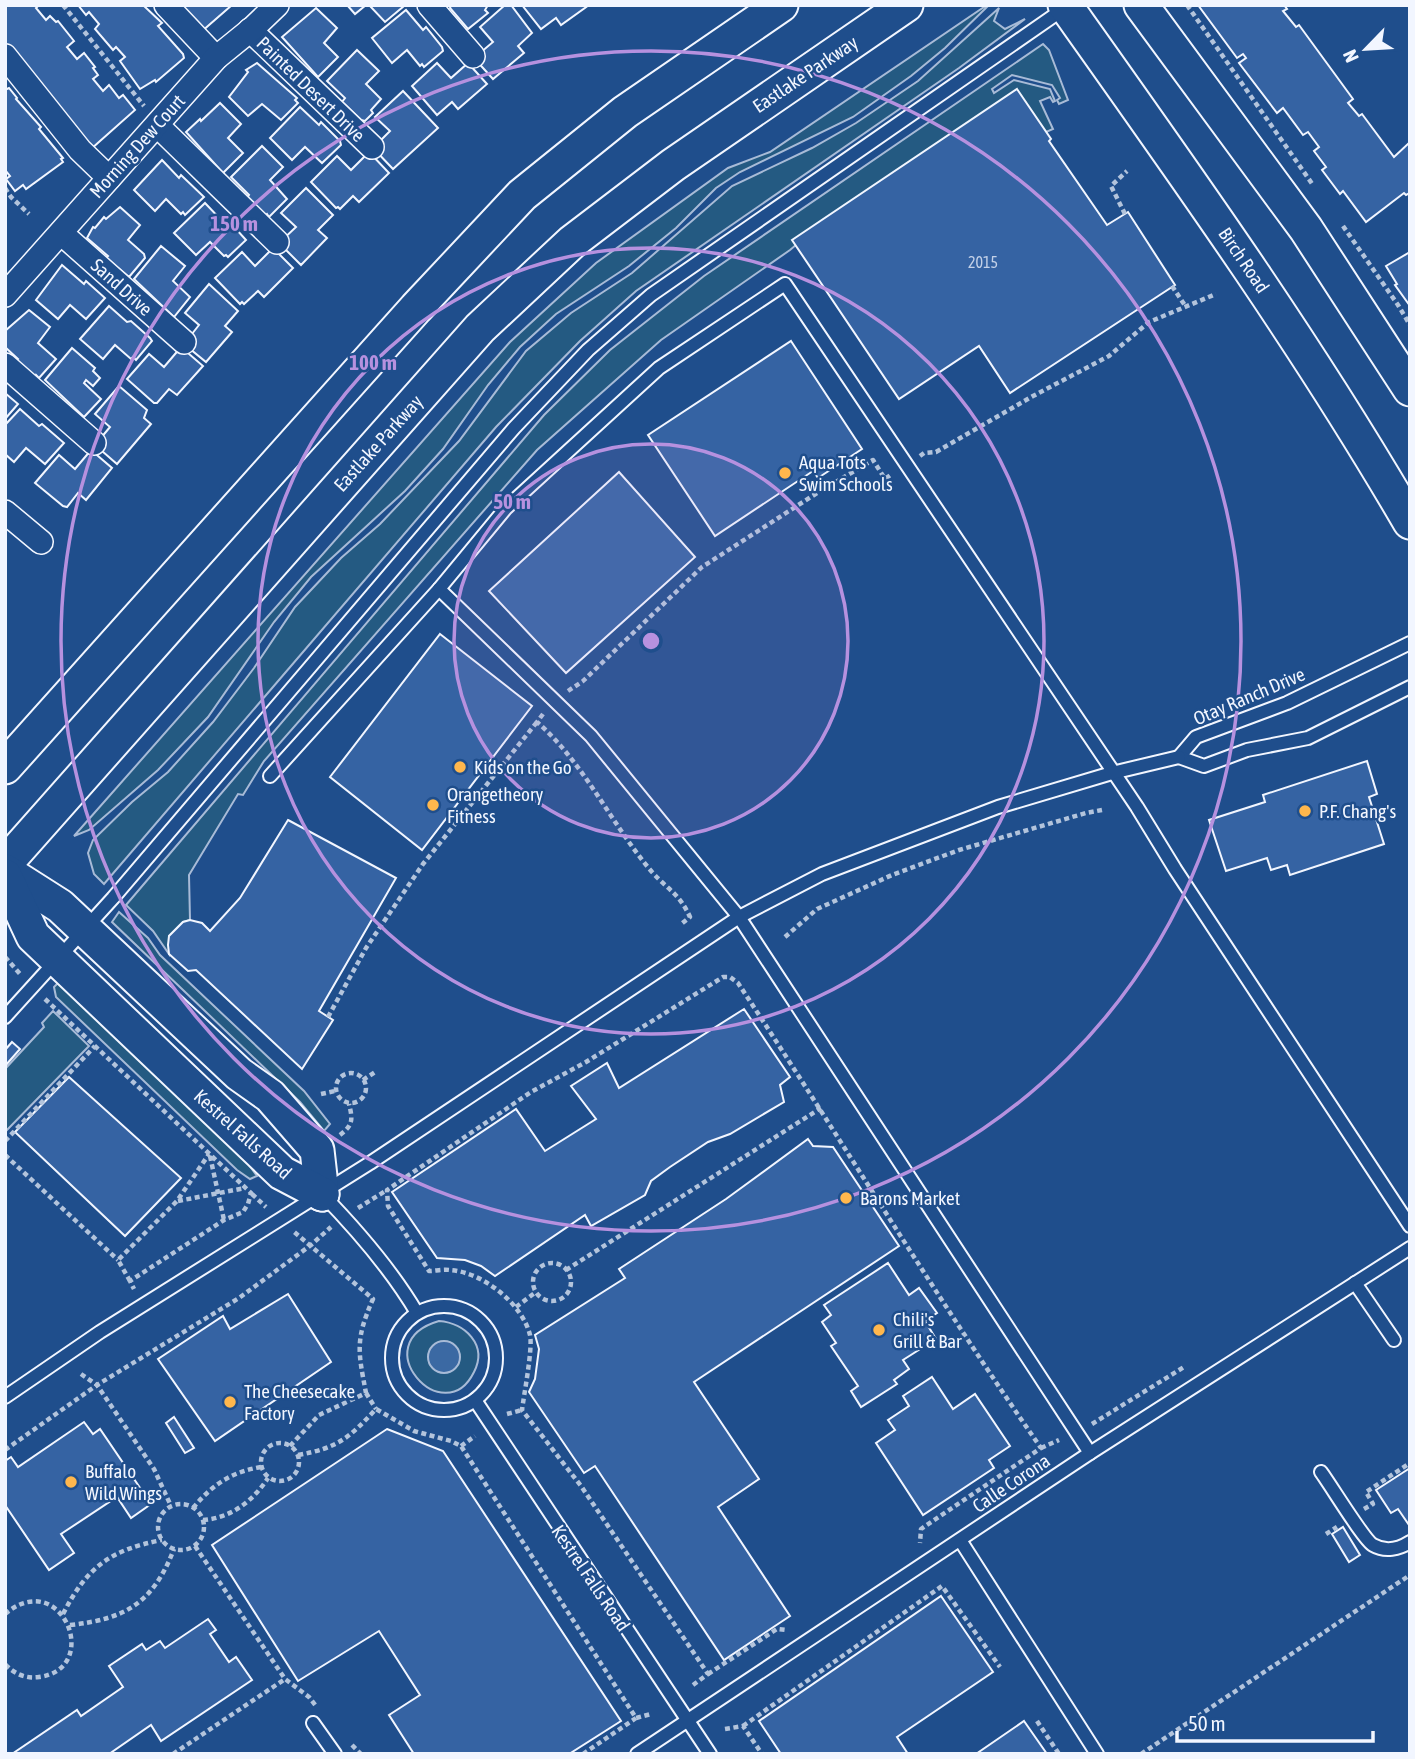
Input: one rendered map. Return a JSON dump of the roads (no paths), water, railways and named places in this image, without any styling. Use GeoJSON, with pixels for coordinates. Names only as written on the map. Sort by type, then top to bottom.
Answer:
{"type":"FeatureCollection","features":[{"type":"Feature","properties":{"kind":"main road"},"geometry":{"type":"LineString","coordinates":[[5,767],[407,318],[522,195],[625,112],[781,5]]}},
{"type":"Feature","properties":{"kind":"main road","name":"Eastlake Parkway"},"geometry":{"type":"LineString","coordinates":[[5,864],[480,328],[572,242],[673,165],[906,5]]}},
{"type":"Feature","properties":{"kind":"main road"},"geometry":{"type":"LineString","coordinates":[[1141,5],[1306,229],[1410,388]]}},
{"type":"Feature","properties":{"kind":"main road","name":"Birch Road"},"geometry":{"type":"LineString","coordinates":[[1067,6],[1250,267],[1368,451],[1410,522]]}},
{"type":"Feature","properties":{"kind":"main road","name":"Kestrel Falls Road"},"geometry":{"type":"LineString","coordinates":[[5,871],[60,906],[239,1074],[270,1096],[317,1150],[322,1194]]}},
{"type":"Feature","properties":{"kind":"main road","name":"Kestrel Falls Road"},"geometry":{"type":"LineString","coordinates":[[5,876],[33,936],[282,1173],[322,1194]]}},
{"type":"Feature","properties":{"kind":"street"},"geometry":{"type":"LineString","coordinates":[[166,5],[216,58]]}},
{"type":"Feature","properties":{"kind":"street","name":"Morning Dew Court"},"geometry":{"type":"LineString","coordinates":[[5,295],[109,178],[153,118],[277,5]]}},
{"type":"Feature","properties":{"kind":"street"},"geometry":{"type":"LineString","coordinates":[[429,5],[473,56]]}},
{"type":"Feature","properties":{"kind":"street","name":"Painted Desert Drive"},"geometry":{"type":"LineString","coordinates":[[250,30],[372,147]]}},
{"type":"Feature","properties":{"kind":"street"},"geometry":{"type":"LineString","coordinates":[[5,56],[80,150],[109,178]]}},
{"type":"Feature","properties":{"kind":"street"},"geometry":{"type":"LineString","coordinates":[[153,118],[277,242]]}},
{"type":"Feature","properties":{"kind":"street","name":"Sand Drive"},"geometry":{"type":"LineString","coordinates":[[61,233],[184,341]]}},
{"type":"Feature","properties":{"kind":"street"},"geometry":{"type":"LineString","coordinates":[[5,365],[94,443]]}},
{"type":"Feature","properties":{"kind":"street"},"geometry":{"type":"LineString","coordinates":[[5,512],[41,542]]}},
{"type":"Feature","properties":{"kind":"lane"},"geometry":{"type":"LineString","coordinates":[[5,1017],[85,929],[514,428],[588,350],[651,295],[1067,6]]}},
{"type":"Feature","properties":{"kind":"lane"},"geometry":{"type":"LineString","coordinates":[[270,776],[439,589],[506,508],[659,368],[785,284],[1137,807],[1170,862],[1410,1226]]}},
{"type":"Feature","properties":{"kind":"lane"},"geometry":{"type":"LineString","coordinates":[[439,589],[591,736],[738,917],[1090,1453]]}},
{"type":"Feature","properties":{"kind":"lane","name":"Otay Ranch Drive"},"geometry":{"type":"LineString","coordinates":[[1179,757],[1196,737],[1287,703],[1410,643]]}},
{"type":"Feature","properties":{"kind":"lane"},"geometry":{"type":"LineString","coordinates":[[5,1397],[100,1332],[322,1194],[738,917],[822,874],[998,807],[1112,773],[1179,757],[1204,766],[1247,750],[1308,738],[1410,687]]}},
{"type":"Feature","properties":{"kind":"lane"},"geometry":{"type":"LineString","coordinates":[[322,1194],[355,1228],[400,1285],[417,1313]]}},
{"type":"Feature","properties":{"kind":"lane","name":"Calle Corona"},"geometry":{"type":"LineString","coordinates":[[637,1754],[1090,1453],[1410,1248]]}},
{"type":"Feature","properties":{"kind":"lane"},"geometry":{"type":"LineString","coordinates":[[1355,1283],[1394,1340]]}},
{"type":"Feature","properties":{"kind":"lane"},"geometry":{"type":"LineString","coordinates":[[443,1306],[468,1311],[482,1322],[492,1337],[496,1354],[495,1372],[487,1388],[475,1400],[460,1408],[443,1410],[427,1407],[412,1398],[401,1386],[393,1363],[396,1338],[405,1324],[417,1313],[443,1306]]}},
{"type":"Feature","properties":{"kind":"lane","name":"Kestrel Falls Road"},"geometry":{"type":"LineString","coordinates":[[475,1400],[710,1754]]}},
{"type":"Feature","properties":{"kind":"lane"},"geometry":{"type":"LineString","coordinates":[[1321,1472],[1371,1545],[1387,1550],[1403,1547],[1410,1542]]}},
{"type":"Feature","properties":{"kind":"lane"},"geometry":{"type":"LineString","coordinates":[[960,1540],[1097,1754]]}},
{"type":"Feature","properties":{"kind":"lane"},"geometry":{"type":"LineString","coordinates":[[313,1723],[335,1754]]}},
{"type":"Feature","properties":{"kind":"place","name":"Aqua Tots Swim Schools"},"geometry":{"type":"Point","coordinates":[785,473]}},
{"type":"Feature","properties":{"kind":"place","name":"Kids on the Go"},"geometry":{"type":"Point","coordinates":[460,767]}},
{"type":"Feature","properties":{"kind":"place","name":"Orangetheory Fitness"},"geometry":{"type":"Point","coordinates":[433,805]}},
{"type":"Feature","properties":{"kind":"place","name":"P.F. Chang's"},"geometry":{"type":"Point","coordinates":[1305,811]}},
{"type":"Feature","properties":{"kind":"place","name":"Barons Market"},"geometry":{"type":"Point","coordinates":[846,1198]}},
{"type":"Feature","properties":{"kind":"place","name":"Chili's Grill & Bar"},"geometry":{"type":"Point","coordinates":[879,1330]}},
{"type":"Feature","properties":{"kind":"place","name":"The Cheesecake Factory"},"geometry":{"type":"Point","coordinates":[230,1402]}},
{"type":"Feature","properties":{"kind":"place","name":"Buffalo Wild Wings"},"geometry":{"type":"Point","coordinates":[71,1482]}}]}
